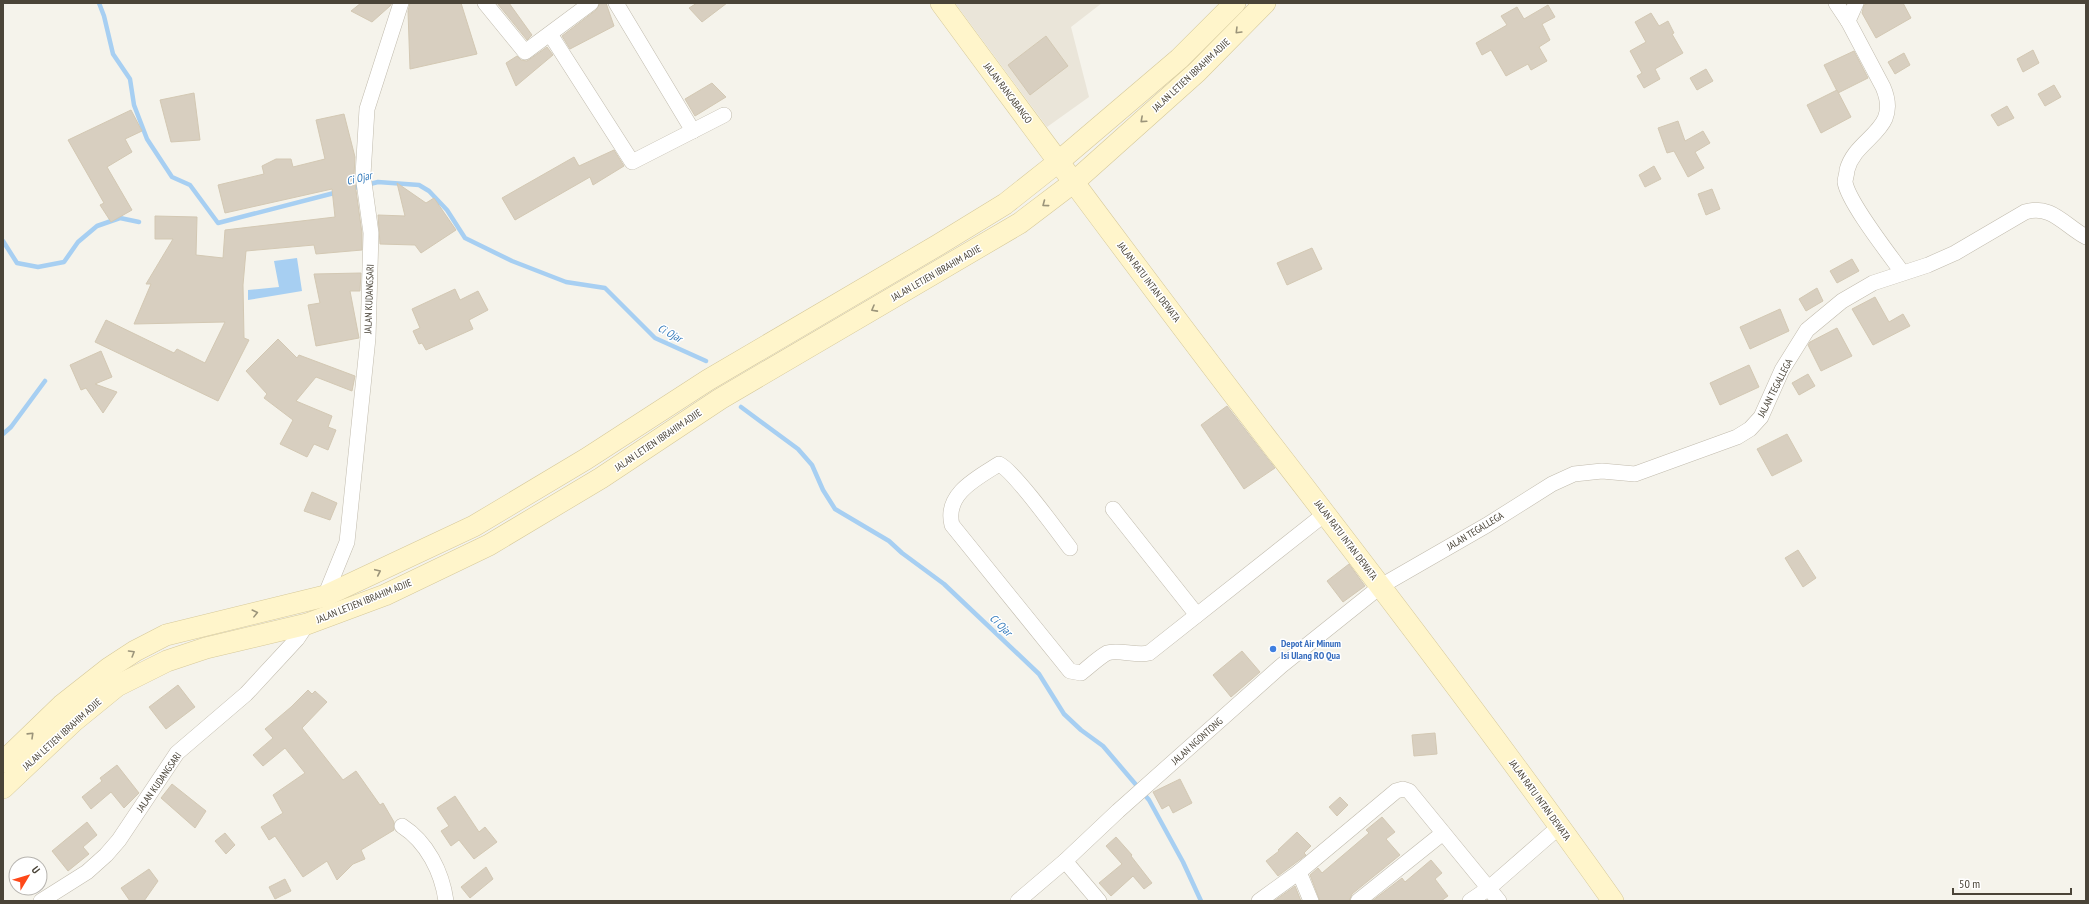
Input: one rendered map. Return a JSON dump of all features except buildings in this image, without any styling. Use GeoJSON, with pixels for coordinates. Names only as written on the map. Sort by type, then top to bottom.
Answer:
{"type":"FeatureCollection","features":[{"type":"Feature","properties":{"kind":"street","name":"JALAN KUDANGSARI"},"geometry":{"type":"LineString","coordinates":[[325,596],[347,542],[368,338],[371,233],[364,187],[367,109],[401,3]]}},
{"type":"Feature","properties":{"kind":"street"},"geometry":{"type":"LineString","coordinates":[[485,3],[525,52],[591,3]]}},
{"type":"Feature","properties":{"kind":"street"},"geometry":{"type":"LineString","coordinates":[[616,3],[693,131]]}},
{"type":"Feature","properties":{"kind":"street","name":"JALAN RANCABANGO"},"geometry":{"type":"LineString","coordinates":[[941,3],[1074,182]]}},
{"type":"Feature","properties":{"kind":"street","name":"JALAN LETJEN IBRAHIM ADJIE"},"geometry":{"type":"LineString","coordinates":[[3,762],[62,706],[109,668],[141,648],[166,635],[325,596],[474,526],[586,459],[708,380],[1004,204],[1058,162],[1179,58],[1235,3]]}},
{"type":"Feature","properties":{"kind":"street","name":"JALAN LETJEN IBRAHIM ADJIE"},"geometry":{"type":"LineString","coordinates":[[3,788],[74,721],[117,686],[167,660],[206,648],[307,624],[385,595],[489,545],[601,478],[720,399],[1020,223],[1074,182],[1197,72],[1265,3]]}},
{"type":"Feature","properties":{"kind":"street"},"geometry":{"type":"LineString","coordinates":[[1836,3],[1848,21],[1884,87],[1887,96],[1888,112],[1885,121],[1854,155],[1849,165],[1845,182],[1850,195],[1862,214],[1902,272]]}},
{"type":"Feature","properties":{"kind":"street"},"geometry":{"type":"LineString","coordinates":[[1848,21],[1856,3]]}},
{"type":"Feature","properties":{"kind":"street"},"geometry":{"type":"LineString","coordinates":[[550,34],[632,162],[724,115]]}},
{"type":"Feature","properties":{"kind":"street","name":"JALAN RATU INTAN DEWATA"},"geometry":{"type":"LineString","coordinates":[[1074,182],[1381,586],[1560,826],[1613,901]]}},
{"type":"Feature","properties":{"kind":"street","name":"JALAN TEGALLEGA"},"geometry":{"type":"LineString","coordinates":[[1381,586],[1486,525],[1552,484],[1574,474],[1602,471],[1635,474],[1737,437],[1750,429],[1761,416],[1782,370],[1807,330],[1842,300],[1873,283],[1902,272],[1928,265],[1955,253],[2025,212],[2035,209],[2043,210],[2086,237]]}},
{"type":"Feature","properties":{"kind":"street"},"geometry":{"type":"LineString","coordinates":[[586,459],[601,478]]}},
{"type":"Feature","properties":{"kind":"street"},"geometry":{"type":"LineString","coordinates":[[1070,548],[1015,478],[1004,466],[999,464],[958,493],[952,503],[949,515],[952,525],[1070,671],[1081,673],[1108,653],[1115,652],[1142,655],[1149,653],[1326,513]]}},
{"type":"Feature","properties":{"kind":"street"},"geometry":{"type":"LineString","coordinates":[[1113,509],[1197,615]]}},
{"type":"Feature","properties":{"kind":"street","name":"JALAN NGONTONG"},"geometry":{"type":"LineString","coordinates":[[1018,901],[1065,861],[1118,811],[1281,666],[1381,586]]}},
{"type":"Feature","properties":{"kind":"street","name":"JALAN KUDANGSARI"},"geometry":{"type":"LineString","coordinates":[[41,901],[87,872],[106,855],[118,840],[177,753],[246,694],[297,639],[307,624]]}},
{"type":"Feature","properties":{"kind":"street"},"geometry":{"type":"LineString","coordinates":[[1259,901],[1299,872],[1396,790],[1403,789],[1409,791],[1499,901]]}},
{"type":"Feature","properties":{"kind":"street"},"geometry":{"type":"LineString","coordinates":[[402,826],[409,831],[434,861],[441,878],[446,901]]}},
{"type":"Feature","properties":{"kind":"street"},"geometry":{"type":"LineString","coordinates":[[1470,901],[1489,888],[1560,826]]}},
{"type":"Feature","properties":{"kind":"street"},"geometry":{"type":"LineString","coordinates":[[1358,901],[1444,833]]}},
{"type":"Feature","properties":{"kind":"street"},"geometry":{"type":"LineString","coordinates":[[1065,861],[1099,901]]}},
{"type":"Feature","properties":{"kind":"street"},"geometry":{"type":"LineString","coordinates":[[1299,872],[1311,901]]}},
{"type":"Feature","properties":{"kind":"shaded area"},"geometry":{"type":"Polygon","coordinates":[[[955,3],[1102,3],[1071,27],[1089,97],[1047,127],[955,3]]]}},
{"type":"Feature","properties":{"kind":"water"},"geometry":{"type":"Polygon","coordinates":[[[297,258],[302,291],[248,300],[248,290],[279,287],[274,261],[297,258]]]}},
{"type":"Feature","properties":{"kind":"waterway","name":"Ci Ojar"},"geometry":{"type":"LineString","coordinates":[[99,3],[104,16],[113,54],[130,79],[134,105],[147,139],[172,177],[190,185],[218,223],[338,192]]}},
{"type":"Feature","properties":{"kind":"waterway","name":"Ci Ojar"},"geometry":{"type":"LineString","coordinates":[[350,189],[378,182],[419,185],[429,191],[447,210],[465,238],[512,261],[566,282],[605,288],[655,338],[706,361]]}},
{"type":"Feature","properties":{"kind":"waterway"},"geometry":{"type":"LineString","coordinates":[[3,241],[17,263],[38,267],[64,262],[78,242],[97,226],[120,218],[139,222]]}},
{"type":"Feature","properties":{"kind":"waterway"},"geometry":{"type":"LineString","coordinates":[[3,434],[11,427],[45,381]]}},
{"type":"Feature","properties":{"kind":"waterway","name":"Ci Ojar"},"geometry":{"type":"LineString","coordinates":[[741,407],[798,449],[812,465],[823,490],[835,509],[889,541],[902,553],[944,584],[1039,674],[1064,714],[1081,730],[1103,746],[1149,800],[1183,862],[1201,901]]}},
{"type":"Feature","properties":{"kind":"place","name":"Depot Air Minum Isi Ulang RO Qua"},"geometry":{"type":"Point","coordinates":[1273,649]}}]}
